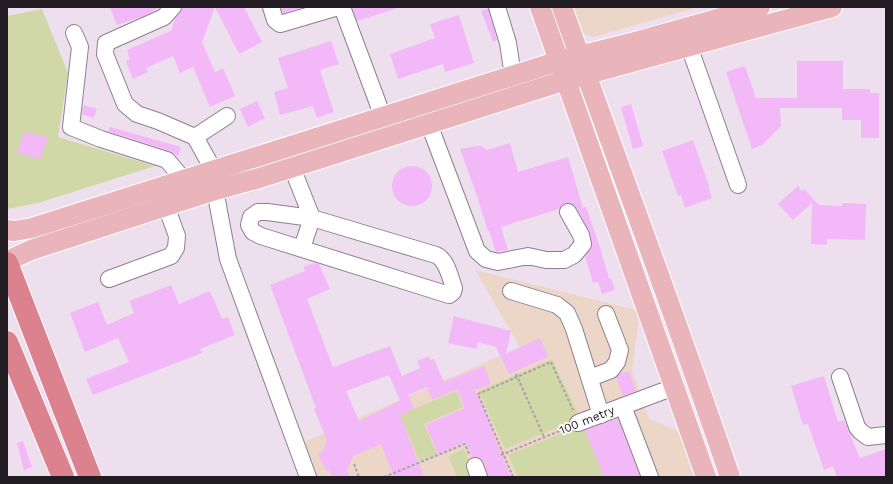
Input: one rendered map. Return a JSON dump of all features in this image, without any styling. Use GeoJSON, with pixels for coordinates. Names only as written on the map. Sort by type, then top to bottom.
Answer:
{"type":"FeatureCollection","features":[{"type":"Feature","properties":{"kind":"highway"},"geometry":{"type":"LineString","coordinates":[[7,262],[90,477]]}},
{"type":"Feature","properties":{"kind":"highway"},"geometry":{"type":"LineString","coordinates":[[7,342],[63,477]]}},
{"type":"Feature","properties":{"kind":"main road"},"geometry":{"type":"LineString","coordinates":[[540,7],[705,476]]}},
{"type":"Feature","properties":{"kind":"main road"},"geometry":{"type":"LineString","coordinates":[[562,7],[707,408],[730,477]]}},
{"type":"Feature","properties":{"kind":"main road"},"geometry":{"type":"LineString","coordinates":[[15,230],[214,171],[579,55],[639,41],[760,7]]}},
{"type":"Feature","properties":{"kind":"main road"},"geometry":{"type":"LineString","coordinates":[[7,262],[30,250],[215,190],[256,179],[566,80],[832,7]]}},
{"type":"Feature","properties":{"kind":"main road"},"geometry":{"type":"LineString","coordinates":[[275,151],[276,162],[289,168]]}},
{"type":"Feature","properties":{"kind":"main road"},"geometry":{"type":"LineString","coordinates":[[247,160],[256,170],[256,179]]}},
{"type":"Feature","properties":{"kind":"main road"},"geometry":{"type":"LineString","coordinates":[[15,230],[23,236],[24,242],[30,250]]}},
{"type":"Feature","properties":{"kind":"street"},"geometry":{"type":"LineString","coordinates":[[173,7],[164,17],[106,43],[105,54],[126,104],[137,114],[158,121],[194,137],[214,171]]}},
{"type":"Feature","properties":{"kind":"street"},"geometry":{"type":"LineString","coordinates":[[271,7],[275,20],[280,24],[338,7]]}},
{"type":"Feature","properties":{"kind":"street"},"geometry":{"type":"LineString","coordinates":[[342,7],[383,117]]}},
{"type":"Feature","properties":{"kind":"street"},"geometry":{"type":"LineString","coordinates":[[497,7],[508,43],[513,76]]}},
{"type":"Feature","properties":{"kind":"street"},"geometry":{"type":"LineString","coordinates":[[74,33],[80,47],[71,127],[101,139],[167,160],[184,180]]}},
{"type":"Feature","properties":{"kind":"street"},"geometry":{"type":"LineString","coordinates":[[689,46],[738,185]]}},
{"type":"Feature","properties":{"kind":"street"},"geometry":{"type":"LineString","coordinates":[[194,137],[227,116]]}},
{"type":"Feature","properties":{"kind":"street"},"geometry":{"type":"LineString","coordinates":[[430,124],[477,251],[486,259],[498,262],[528,256],[546,260],[564,260],[574,255],[583,244],[581,235],[568,212]]}},
{"type":"Feature","properties":{"kind":"street"},"geometry":{"type":"LineString","coordinates":[[289,168],[295,175],[312,218],[302,248]]}},
{"type":"Feature","properties":{"kind":"street"},"geometry":{"type":"LineString","coordinates":[[215,190],[228,259],[308,477]]}},
{"type":"Feature","properties":{"kind":"street"},"geometry":{"type":"LineString","coordinates":[[109,279],[171,256],[176,248],[177,236],[166,206]]}},
{"type":"Feature","properties":{"kind":"street"},"geometry":{"type":"LineString","coordinates":[[258,212],[267,212],[312,218],[442,258],[454,288],[453,292],[449,295],[318,255],[302,248],[261,236],[253,232],[249,225],[251,217],[258,212]]}},
{"type":"Feature","properties":{"kind":"street"},"geometry":{"type":"LineString","coordinates":[[511,292],[557,305],[567,313],[601,414]]}},
{"type":"Feature","properties":{"kind":"street"},"geometry":{"type":"LineString","coordinates":[[590,378],[612,370],[617,362],[620,350],[606,314]]}},
{"type":"Feature","properties":{"kind":"street"},"geometry":{"type":"LineString","coordinates":[[840,377],[857,427],[860,431],[868,437],[886,435]]}},
{"type":"Feature","properties":{"kind":"street","name":"100 metry"},"geometry":{"type":"LineString","coordinates":[[578,423],[674,387]]}},
{"type":"Feature","properties":{"kind":"street"},"geometry":{"type":"LineString","coordinates":[[623,406],[650,477]]}},
{"type":"Feature","properties":{"kind":"path"},"geometry":{"type":"LineString","coordinates":[[513,477],[478,394],[517,375],[551,362],[578,423]]}},
{"type":"Feature","properties":{"kind":"path"},"geometry":{"type":"LineString","coordinates":[[517,375],[544,437]]}},
{"type":"Feature","properties":{"kind":"path","name":"100 metry"},"geometry":{"type":"LineString","coordinates":[[503,454],[578,423]]}},
{"type":"Feature","properties":{"kind":"path"},"geometry":{"type":"LineString","coordinates":[[384,477],[466,444],[477,472]]}},
{"type":"Feature","properties":{"kind":"path"},"geometry":{"type":"LineString","coordinates":[[354,464],[359,477]]}},
{"type":"Feature","properties":{"kind":"shaded area"},"geometry":{"type":"Polygon","coordinates":[[[572,7],[699,7],[593,37],[581,32],[572,7]]]}},
{"type":"Feature","properties":{"kind":"shaded area"},"geometry":{"type":"Polygon","coordinates":[[[475,270],[640,311],[632,370],[649,419],[691,436],[703,477],[309,477],[297,445],[520,347],[475,270]]]}},
{"type":"Feature","properties":{"kind":"green space"},"geometry":{"type":"Polygon","coordinates":[[[42,9],[68,73],[58,137],[155,166],[38,203],[7,209],[7,16],[42,9]]]}},
{"type":"Feature","properties":{"kind":"green space"},"geometry":{"type":"Polygon","coordinates":[[[552,359],[580,418],[505,449],[479,391],[552,359]]]}},
{"type":"Feature","properties":{"kind":"green space"},"geometry":{"type":"Polygon","coordinates":[[[456,391],[463,407],[424,424],[437,454],[420,462],[400,415],[456,391]]]}},
{"type":"Feature","properties":{"kind":"green space"},"geometry":{"type":"Polygon","coordinates":[[[583,425],[604,477],[518,477],[508,455],[583,425]]]}},
{"type":"Feature","properties":{"kind":"green space"},"geometry":{"type":"Polygon","coordinates":[[[464,449],[476,477],[457,477],[448,456],[464,449]]]}},
{"type":"Feature","properties":{"kind":"building"},"geometry":{"type":"Polygon","coordinates":[[[110,7],[160,7],[144,16],[117,25],[110,7]]]}},
{"type":"Feature","properties":{"kind":"building"},"geometry":{"type":"Polygon","coordinates":[[[182,7],[215,7],[202,42],[215,72],[223,68],[235,96],[210,107],[193,67],[180,73],[173,56],[146,68],[148,72],[133,79],[126,61],[130,59],[127,50],[171,31],[175,19],[180,13],[182,7]]]}},
{"type":"Feature","properties":{"kind":"building"},"geometry":{"type":"Polygon","coordinates":[[[215,7],[244,7],[262,42],[239,54],[215,7]]]}},
{"type":"Feature","properties":{"kind":"building"},"geometry":{"type":"Polygon","coordinates":[[[281,7],[304,7],[283,13],[281,7]]]}},
{"type":"Feature","properties":{"kind":"building"},"geometry":{"type":"Polygon","coordinates":[[[352,7],[394,7],[395,9],[357,21],[352,7]]]}},
{"type":"Feature","properties":{"kind":"building"},"geometry":{"type":"Polygon","coordinates":[[[488,8],[497,40],[493,42],[481,11],[488,8]]]}},
{"type":"Feature","properties":{"kind":"building"},"geometry":{"type":"Polygon","coordinates":[[[459,15],[474,63],[445,72],[443,64],[398,79],[390,54],[435,38],[430,24],[459,15]]]}},
{"type":"Feature","properties":{"kind":"building"},"geometry":{"type":"Polygon","coordinates":[[[331,41],[339,64],[320,70],[334,112],[317,118],[313,106],[280,115],[274,92],[288,88],[278,58],[331,41]]]}},
{"type":"Feature","properties":{"kind":"building"},"geometry":{"type":"Polygon","coordinates":[[[797,61],[843,61],[843,89],[870,89],[870,93],[879,93],[879,138],[861,138],[861,120],[842,120],[842,108],[780,108],[781,126],[762,145],[752,149],[726,72],[745,66],[756,98],[797,98],[797,61]]]}},
{"type":"Feature","properties":{"kind":"building"},"geometry":{"type":"Polygon","coordinates":[[[257,101],[265,118],[248,127],[240,109],[257,101]]]}},
{"type":"Feature","properties":{"kind":"building"},"geometry":{"type":"Polygon","coordinates":[[[631,104],[643,146],[633,149],[621,107],[631,104]]]}},
{"type":"Feature","properties":{"kind":"building"},"geometry":{"type":"Polygon","coordinates":[[[83,105],[97,109],[94,118],[82,114],[83,105]]]}},
{"type":"Feature","properties":{"kind":"building"},"geometry":{"type":"Polygon","coordinates":[[[110,127],[181,147],[178,156],[170,151],[108,131],[110,127]]]}},
{"type":"Feature","properties":{"kind":"building"},"geometry":{"type":"Polygon","coordinates":[[[24,132],[48,137],[40,159],[17,153],[24,132]]]}},
{"type":"Feature","properties":{"kind":"building"},"geometry":{"type":"Polygon","coordinates":[[[693,140],[712,198],[685,208],[681,195],[678,196],[662,151],[693,140]]]}},
{"type":"Feature","properties":{"kind":"building"},"geometry":{"type":"Polygon","coordinates":[[[510,143],[518,172],[568,157],[583,208],[586,207],[609,279],[611,278],[615,290],[602,294],[598,282],[593,283],[585,256],[592,246],[590,233],[576,207],[572,204],[564,204],[559,209],[501,227],[508,250],[496,252],[460,149],[481,146],[487,150],[510,143]]]}},
{"type":"Feature","properties":{"kind":"building"},"geometry":{"type":"Polygon","coordinates":[[[416,166],[423,169],[429,175],[432,186],[431,194],[423,203],[416,206],[408,206],[401,203],[393,194],[392,182],[395,175],[404,167],[416,166]]]}},
{"type":"Feature","properties":{"kind":"building"},"geometry":{"type":"Polygon","coordinates":[[[798,186],[802,191],[804,189],[819,205],[842,206],[842,203],[866,204],[865,240],[827,239],[827,245],[811,244],[812,203],[793,220],[778,204],[798,186]]]}},
{"type":"Feature","properties":{"kind":"building"},"geometry":{"type":"Polygon","coordinates":[[[314,263],[319,264],[330,289],[307,299],[333,367],[390,346],[402,376],[420,368],[417,361],[429,356],[431,360],[434,359],[444,382],[484,366],[491,384],[475,390],[494,432],[492,432],[511,477],[488,477],[484,462],[477,457],[472,457],[466,442],[438,454],[426,425],[465,408],[457,389],[432,400],[427,387],[408,395],[414,409],[400,415],[424,477],[394,477],[381,444],[353,456],[347,471],[350,477],[333,477],[329,470],[326,471],[318,454],[323,452],[327,440],[314,409],[316,408],[270,285],[305,271],[303,267],[314,263]],[[389,375],[346,391],[359,421],[400,401],[389,375]]]}},
{"type":"Feature","properties":{"kind":"building"},"geometry":{"type":"Polygon","coordinates":[[[171,285],[179,304],[210,291],[222,319],[228,317],[235,335],[200,349],[202,353],[93,395],[86,379],[129,362],[118,338],[85,352],[70,313],[98,302],[107,325],[134,313],[129,301],[171,285]]]}},
{"type":"Feature","properties":{"kind":"building"},"geometry":{"type":"Polygon","coordinates":[[[454,316],[511,331],[506,354],[540,338],[548,357],[509,374],[496,347],[478,342],[476,349],[448,343],[454,316]]]}},
{"type":"Feature","properties":{"kind":"building"},"geometry":{"type":"Polygon","coordinates":[[[629,371],[636,391],[623,396],[616,377],[629,371]]]}},
{"type":"Feature","properties":{"kind":"building"},"geometry":{"type":"Polygon","coordinates":[[[824,376],[838,422],[844,420],[860,458],[886,449],[886,477],[837,477],[833,466],[824,470],[808,424],[803,425],[791,386],[824,376]]]}},
{"type":"Feature","properties":{"kind":"building"},"geometry":{"type":"Polygon","coordinates":[[[618,418],[640,477],[604,477],[585,430],[618,418]]]}},
{"type":"Feature","properties":{"kind":"building"},"geometry":{"type":"Polygon","coordinates":[[[23,441],[32,467],[24,470],[17,443],[23,441]]]}}]}
